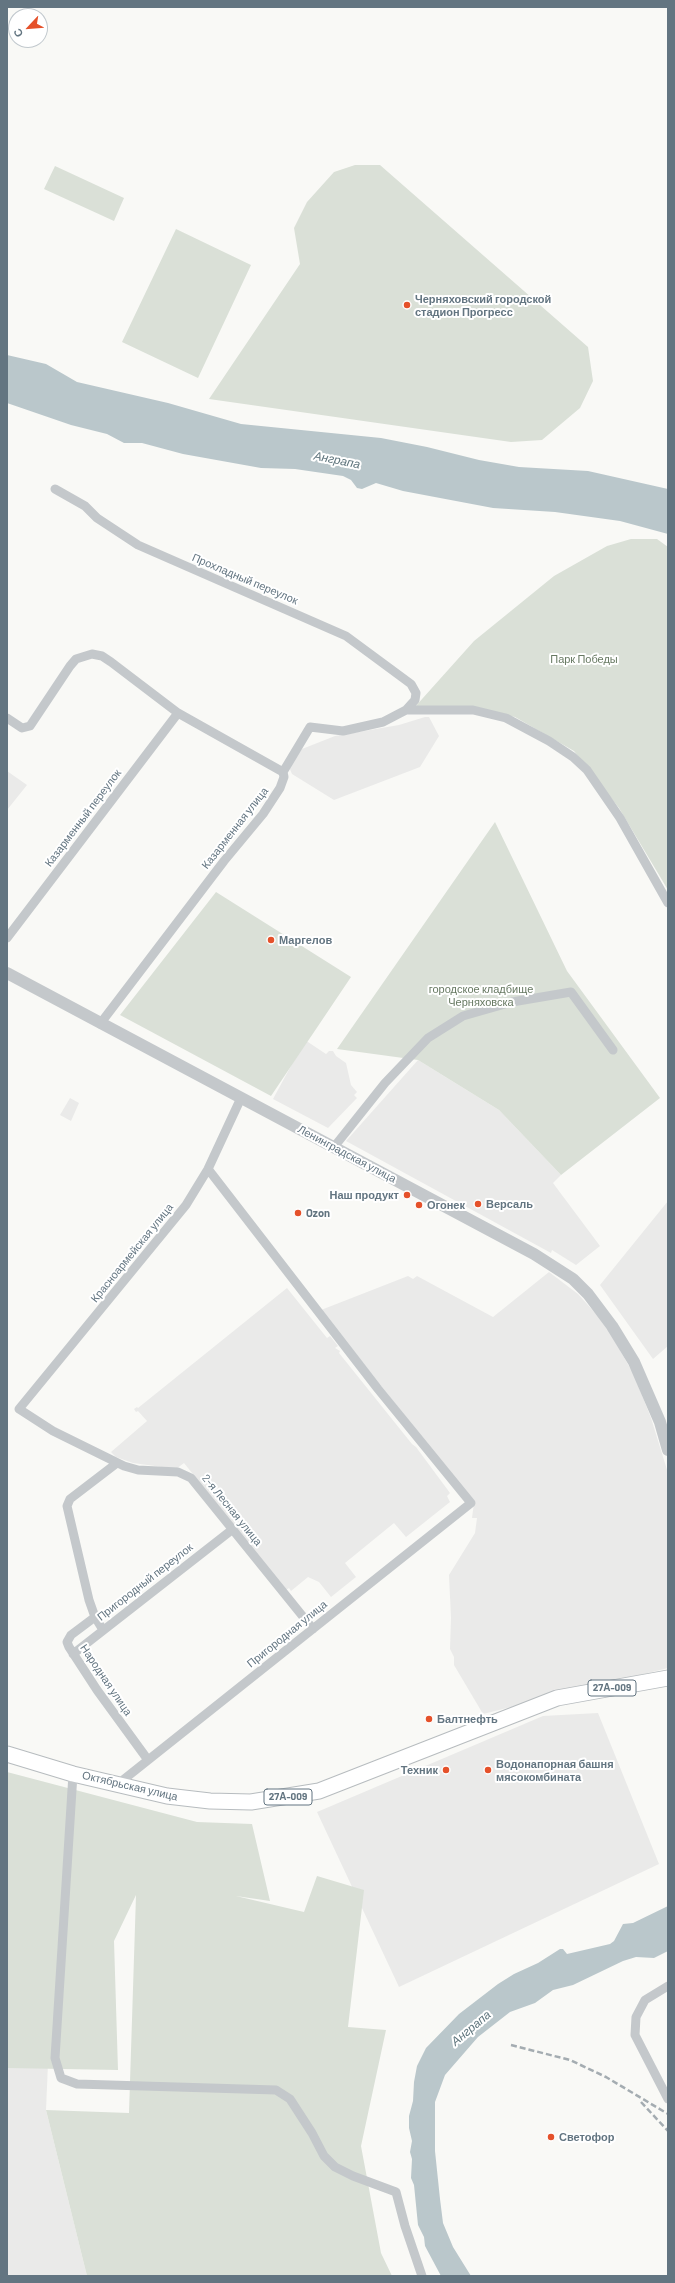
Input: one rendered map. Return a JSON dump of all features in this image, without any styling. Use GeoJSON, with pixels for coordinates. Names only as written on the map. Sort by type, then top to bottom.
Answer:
{"type":"FeatureCollection","features":[{"type":"Feature","properties":{"kind":"main road","name":"Октябрьская улица"},"geometry":{"type":"LineString","coordinates":[[7,1754],[73,1774],[167,1796],[210,1801],[251,1802],[284,1798],[319,1791],[557,1698],[668,1678]]}},
{"type":"Feature","properties":{"kind":"street","name":"Прохладный переулок"},"geometry":{"type":"LineString","coordinates":[[55,489],[85,506],[96,518],[138,544],[346,636],[411,684],[416,693],[415,700],[406,710]]}},
{"type":"Feature","properties":{"kind":"street"},"geometry":{"type":"LineString","coordinates":[[7,718],[22,728],[30,726],[76,659],[84,655],[92,654],[106,659],[178,713],[283,772]]}},
{"type":"Feature","properties":{"kind":"street"},"geometry":{"type":"LineString","coordinates":[[406,710],[473,710],[506,718],[549,741],[573,757],[587,770],[620,818],[668,903]]}},
{"type":"Feature","properties":{"kind":"street","name":"Казарменная улица"},"geometry":{"type":"LineString","coordinates":[[100,1024],[224,861],[262,814],[280,788],[284,777],[283,772],[310,727],[343,731],[383,722],[406,710]]}},
{"type":"Feature","properties":{"kind":"street","name":"Казарменный переулок"},"geometry":{"type":"LineString","coordinates":[[7,938],[178,713]]}},
{"type":"Feature","properties":{"kind":"street","name":"Ленинградская улица"},"geometry":{"type":"LineString","coordinates":[[7,973],[100,1024],[534,1254],[573,1279],[588,1294],[612,1326],[634,1362],[660,1422],[668,1450]]}},
{"type":"Feature","properties":{"kind":"street"},"geometry":{"type":"LineString","coordinates":[[334,1147],[385,1083],[428,1038],[463,1016],[512,1002],[571,992],[613,1050]]}},
{"type":"Feature","properties":{"kind":"street","name":"Красноармейская улица"},"geometry":{"type":"LineString","coordinates":[[19,1409],[186,1205],[208,1169],[241,1098]]}},
{"type":"Feature","properties":{"kind":"street","name":"Пригородная улица"},"geometry":{"type":"LineString","coordinates":[[118,1784],[471,1503],[378,1389],[208,1169]]}},
{"type":"Feature","properties":{"kind":"street","name":"2-я Лесная улица"},"geometry":{"type":"LineString","coordinates":[[19,1409],[53,1431],[117,1463],[138,1470],[171,1472],[186,1475],[195,1482],[313,1629]]}},
{"type":"Feature","properties":{"kind":"street"},"geometry":{"type":"LineString","coordinates":[[103,1630],[95,1617],[89,1600],[67,1506],[70,1500],[117,1463]]}},
{"type":"Feature","properties":{"kind":"street","name":"Пригородный переулок"},"geometry":{"type":"LineString","coordinates":[[73,1654],[233,1529]]}},
{"type":"Feature","properties":{"kind":"street","name":"Народная улица"},"geometry":{"type":"LineString","coordinates":[[95,1617],[68,1638],[67,1642],[73,1654],[105,1702],[148,1760]]}},
{"type":"Feature","properties":{"kind":"street"},"geometry":{"type":"LineString","coordinates":[[73,1774],[55,2058],[61,2078],[78,2084],[276,2090],[290,2098],[312,2133],[324,2156],[335,2167],[353,2176],[396,2192],[405,2226],[422,2276]]}},
{"type":"Feature","properties":{"kind":"street"},"geometry":{"type":"LineString","coordinates":[[668,1986],[645,2000],[636,2017],[635,2035],[668,2099]]}},
{"type":"Feature","properties":{"kind":"shaded area"},"geometry":{"type":"Polygon","coordinates":[[[429,717],[439,736],[420,767],[334,800],[292,774],[289,767],[302,749],[335,736],[399,725],[429,717]]]}},
{"type":"Feature","properties":{"kind":"shaded area"},"geometry":{"type":"Polygon","coordinates":[[[7,771],[27,785],[7,810],[7,771]]]}},
{"type":"Feature","properties":{"kind":"shaded area"},"geometry":{"type":"Polygon","coordinates":[[[305,1040],[326,1054],[329,1051],[333,1051],[336,1056],[346,1063],[351,1085],[357,1092],[354,1095],[357,1098],[328,1128],[273,1099],[305,1040]]]}},
{"type":"Feature","properties":{"kind":"shaded area"},"geometry":{"type":"Polygon","coordinates":[[[418,1060],[499,1110],[561,1175],[553,1183],[600,1246],[576,1265],[552,1250],[551,1253],[346,1141],[418,1060]]]}},
{"type":"Feature","properties":{"kind":"shaded area"},"geometry":{"type":"Polygon","coordinates":[[[70,1098],[79,1103],[71,1121],[60,1115],[70,1098]]]}},
{"type":"Feature","properties":{"kind":"shaded area"},"geometry":{"type":"Polygon","coordinates":[[[668,1201],[668,1346],[653,1359],[600,1285],[668,1201]]]}},
{"type":"Feature","properties":{"kind":"shaded area"},"geometry":{"type":"Polygon","coordinates":[[[549,1272],[578,1294],[605,1324],[634,1375],[651,1418],[668,1473],[668,1668],[483,1714],[454,1665],[454,1657],[450,1649],[451,1618],[449,1575],[475,1533],[477,1518],[472,1518],[474,1503],[321,1310],[408,1276],[413,1279],[417,1276],[493,1317],[549,1272]]]}},
{"type":"Feature","properties":{"kind":"shaded area"},"geometry":{"type":"Polygon","coordinates":[[[287,1288],[327,1338],[330,1336],[338,1346],[335,1348],[340,1351],[339,1353],[416,1447],[450,1493],[447,1496],[450,1502],[406,1537],[394,1523],[345,1563],[356,1577],[331,1597],[319,1582],[308,1577],[291,1591],[289,1588],[286,1590],[184,1463],[176,1469],[133,1463],[116,1457],[111,1452],[147,1421],[138,1411],[136,1412],[134,1409],[137,1407],[138,1408],[287,1288]]]}},
{"type":"Feature","properties":{"kind":"shaded area"},"geometry":{"type":"Polygon","coordinates":[[[598,1713],[659,1864],[399,1987],[317,1812],[543,1716],[598,1713]]]}},
{"type":"Feature","properties":{"kind":"shaded area"},"geometry":{"type":"Polygon","coordinates":[[[7,1814],[57,1856],[46,2110],[87,2276],[7,2276],[7,1814]]]}},
{"type":"Feature","properties":{"kind":"green space","name":"Черняховский городской стадион Прогресс"},"geometry":{"type":"Polygon","coordinates":[[[355,165],[380,165],[588,347],[593,381],[580,408],[542,440],[511,442],[209,399],[300,264],[294,228],[307,202],[334,172],[355,165]]]}},
{"type":"Feature","properties":{"kind":"green space"},"geometry":{"type":"Polygon","coordinates":[[[55,166],[124,198],[114,221],[44,189],[55,166]]]}},
{"type":"Feature","properties":{"kind":"green space"},"geometry":{"type":"Polygon","coordinates":[[[176,229],[251,265],[198,378],[122,342],[176,229]]]}},
{"type":"Feature","properties":{"kind":"green space","name":"Парк Победы"},"geometry":{"type":"Polygon","coordinates":[[[631,539],[657,539],[668,547],[668,890],[619,808],[574,751],[515,717],[470,708],[414,708],[474,641],[554,576],[607,546],[631,539]]]}},
{"type":"Feature","properties":{"kind":"green space","name":"городское кладбище Черняховска"},"geometry":{"type":"Polygon","coordinates":[[[495,822],[567,971],[660,1098],[561,1175],[499,1110],[418,1060],[337,1049],[495,822]]]}},
{"type":"Feature","properties":{"kind":"green space"},"geometry":{"type":"Polygon","coordinates":[[[216,892],[351,977],[271,1096],[120,1015],[216,892]]]}},
{"type":"Feature","properties":{"kind":"green space"},"geometry":{"type":"Polygon","coordinates":[[[7,1772],[197,1822],[252,1824],[270,1901],[236,1896],[304,1912],[317,1876],[364,1890],[348,2027],[386,2030],[361,2146],[381,2253],[392,2276],[87,2276],[46,2110],[129,2113],[136,1895],[114,1941],[118,2070],[7,2068],[7,1772]]]}},
{"type":"Feature","properties":{"kind":"water","name":"Анграпа"},"geometry":{"type":"Polygon","coordinates":[[[7,355],[46,364],[77,382],[168,403],[241,424],[381,438],[427,447],[479,460],[519,467],[588,471],[668,489],[668,534],[620,521],[555,512],[493,508],[403,491],[376,483],[362,489],[357,488],[351,480],[343,476],[295,469],[261,468],[183,454],[142,443],[124,443],[107,434],[71,425],[7,403],[7,355]]]}},
{"type":"Feature","properties":{"kind":"water","name":"Анграпа"},"geometry":{"type":"Polygon","coordinates":[[[668,1906],[668,1951],[654,1958],[636,1957],[623,1961],[573,1985],[553,1990],[535,2003],[510,2012],[478,2037],[445,2075],[435,2102],[435,2151],[443,2223],[453,2247],[471,2276],[441,2276],[425,2246],[424,2237],[418,2225],[414,2185],[411,2178],[412,2159],[410,2152],[412,2141],[409,2128],[409,2116],[413,2101],[417,2066],[426,2048],[459,2014],[498,1984],[514,1974],[538,1963],[560,1949],[563,1949],[567,1954],[610,1944],[614,1941],[623,1924],[633,1923],[668,1906]]]}},
{"type":"Feature","properties":{"kind":"railway"},"geometry":{"type":"LineString","coordinates":[[511,2045],[570,2060],[606,2077],[668,2114]]}},
{"type":"Feature","properties":{"kind":"railway"},"geometry":{"type":"LineString","coordinates":[[641,2102],[668,2131]]}},
{"type":"Feature","properties":{"kind":"place","name":"Черняховский городской стадион Прогресс"},"geometry":{"type":"Point","coordinates":[407,305]}},
{"type":"Feature","properties":{"kind":"place","name":"Маргелов"},"geometry":{"type":"Point","coordinates":[271,940]}},
{"type":"Feature","properties":{"kind":"place","name":"Наш продукт"},"geometry":{"type":"Point","coordinates":[407,1195]}},
{"type":"Feature","properties":{"kind":"place","name":"Версаль"},"geometry":{"type":"Point","coordinates":[478,1204]}},
{"type":"Feature","properties":{"kind":"place","name":"Огонек"},"geometry":{"type":"Point","coordinates":[419,1205]}},
{"type":"Feature","properties":{"kind":"place","name":"Ozon"},"geometry":{"type":"Point","coordinates":[298,1213]}},
{"type":"Feature","properties":{"kind":"place","name":"Балтнефть"},"geometry":{"type":"Point","coordinates":[429,1719]}},
{"type":"Feature","properties":{"kind":"place","name":"Техник"},"geometry":{"type":"Point","coordinates":[446,1770]}},
{"type":"Feature","properties":{"kind":"place","name":"Водонапорная башня мясокомбината"},"geometry":{"type":"Point","coordinates":[488,1770]}},
{"type":"Feature","properties":{"kind":"place","name":"Светофор"},"geometry":{"type":"Point","coordinates":[551,2137]}}]}
